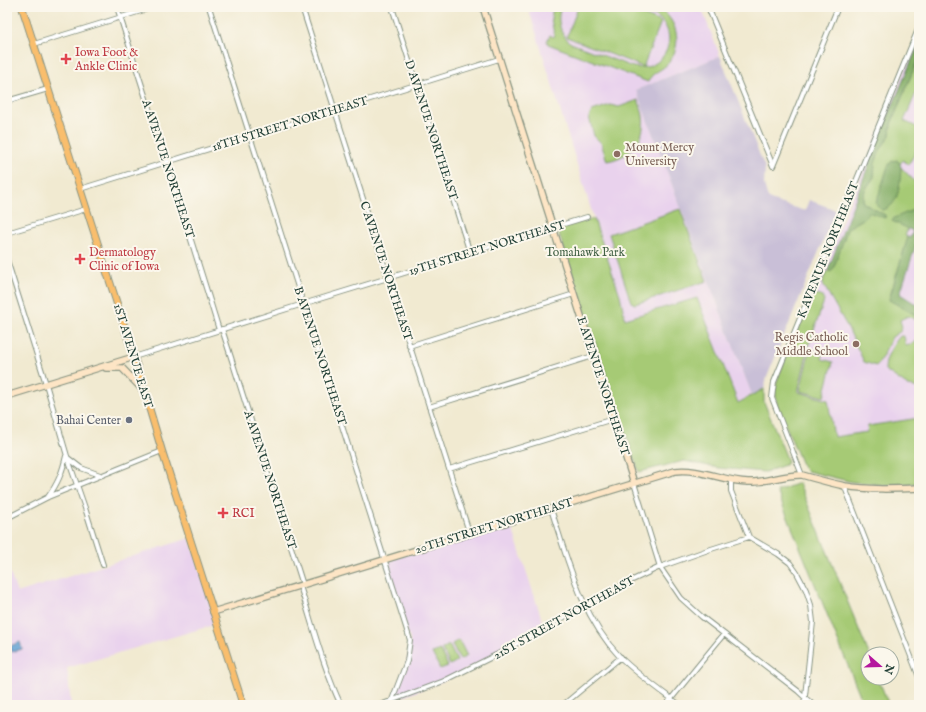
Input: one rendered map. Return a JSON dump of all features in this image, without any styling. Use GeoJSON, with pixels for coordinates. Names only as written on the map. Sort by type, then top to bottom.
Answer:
{"type":"FeatureCollection","features":[{"type":"Feature","properties":{"kind":"main road","name":"1ST AVENUE EAST"},"geometry":{"type":"LineString","coordinates":[[22,7],[243,705]]}},
{"type":"Feature","properties":{"kind":"street","name":"A AVENUE NORTHEAST"},"geometry":{"type":"LineString","coordinates":[[117,7],[302,585],[322,657],[341,705]]}},
{"type":"Feature","properties":{"kind":"street"},"geometry":{"type":"LineString","coordinates":[[34,44],[154,7]]}},
{"type":"Feature","properties":{"kind":"street","name":"B AVENUE NORTHEAST"},"geometry":{"type":"LineString","coordinates":[[209,7],[410,640],[407,661],[391,703]]}},
{"type":"Feature","properties":{"kind":"street","name":"C AVENUE NORTHEAST"},"geometry":{"type":"LineString","coordinates":[[302,7],[470,535]]}},
{"type":"Feature","properties":{"kind":"street","name":"D AVENUE NORTHEAST"},"geometry":{"type":"LineString","coordinates":[[392,7],[470,253]]}},
{"type":"Feature","properties":{"kind":"street","name":"E AVENUE NORTHEAST"},"geometry":{"type":"LineString","coordinates":[[483,7],[660,567],[681,598],[702,617],[805,697],[813,705]]}},
{"type":"Feature","properties":{"kind":"street"},"geometry":{"type":"LineString","coordinates":[[708,7],[773,166],[838,7]]}},
{"type":"Feature","properties":{"kind":"street","name":"K AVENUE NORTHEAST"},"geometry":{"type":"LineString","coordinates":[[802,475],[772,398],[774,382],[919,26]]}},
{"type":"Feature","properties":{"kind":"street","name":"18TH STREET NORTHEAST"},"geometry":{"type":"LineString","coordinates":[[80,189],[499,59]]}},
{"type":"Feature","properties":{"kind":"street"},"geometry":{"type":"LineString","coordinates":[[7,101],[48,89]]}},
{"type":"Feature","properties":{"kind":"street"},"geometry":{"type":"LineString","coordinates":[[7,233],[86,209]]}},
{"type":"Feature","properties":{"kind":"street","name":"19TH STREET NORTHEAST"},"geometry":{"type":"LineString","coordinates":[[134,358],[303,304],[587,217]]}},
{"type":"Feature","properties":{"kind":"street"},"geometry":{"type":"LineString","coordinates":[[7,260],[46,384],[66,456],[103,565]]}},
{"type":"Feature","properties":{"kind":"street"},"geometry":{"type":"LineString","coordinates":[[409,346],[574,294]]}},
{"type":"Feature","properties":{"kind":"street"},"geometry":{"type":"LineString","coordinates":[[429,407],[593,356]]}},
{"type":"Feature","properties":{"kind":"street"},"geometry":{"type":"LineString","coordinates":[[7,396],[93,369],[134,358]]}},
{"type":"Feature","properties":{"kind":"street"},"geometry":{"type":"LineString","coordinates":[[93,369],[122,368],[145,392]]}},
{"type":"Feature","properties":{"kind":"street"},"geometry":{"type":"LineString","coordinates":[[449,469],[613,419]]}},
{"type":"Feature","properties":{"kind":"street"},"geometry":{"type":"LineString","coordinates":[[7,518],[48,497],[162,451]]}},
{"type":"Feature","properties":{"kind":"street"},"geometry":{"type":"LineString","coordinates":[[66,456],[81,468],[101,475]]}},
{"type":"Feature","properties":{"kind":"street"},"geometry":{"type":"LineString","coordinates":[[48,497],[57,484],[63,471],[66,456]]}},
{"type":"Feature","properties":{"kind":"street","name":"20TH STREET NORTHEAST"},"geometry":{"type":"LineString","coordinates":[[213,612],[470,535],[551,508],[671,472],[695,471],[746,482],[758,482],[790,475],[802,475],[844,485],[896,489],[919,488]]}},
{"type":"Feature","properties":{"kind":"street"},"geometry":{"type":"LineString","coordinates":[[731,479],[731,491],[749,537],[790,563],[806,590],[811,605],[813,622],[804,705]]}},
{"type":"Feature","properties":{"kind":"street"},"geometry":{"type":"LineString","coordinates":[[844,485],[919,677]]}},
{"type":"Feature","properties":{"kind":"street"},"geometry":{"type":"LineString","coordinates":[[551,508],[576,586],[584,605],[600,632],[621,657],[680,705]]}},
{"type":"Feature","properties":{"kind":"street","name":"21ST STREET NORTHEAST"},"geometry":{"type":"LineString","coordinates":[[380,705],[391,703],[451,678],[496,655],[584,605],[660,567],[749,537]]}},
{"type":"Feature","properties":{"kind":"street"},"geometry":{"type":"LineString","coordinates":[[666,705],[724,634]]}},
{"type":"Feature","properties":{"kind":"street"},"geometry":{"type":"LineString","coordinates":[[563,705],[621,657]]}},
{"type":"Feature","properties":{"kind":"shaded area","name":"Mount Mercy University"},"geometry":{"type":"Polygon","coordinates":[[[528,7],[701,7],[720,56],[636,90],[752,395],[738,403],[697,298],[625,319],[620,295],[594,219],[528,7]]]}},
{"type":"Feature","properties":{"kind":"shaded area","name":"Regis Catholic Middle School"},"geometry":{"type":"Polygon","coordinates":[[[919,34],[919,483],[884,485],[852,482],[807,471],[803,467],[777,405],[775,390],[778,378],[919,34]]]}},
{"type":"Feature","properties":{"kind":"shaded area"},"geometry":{"type":"Polygon","coordinates":[[[720,56],[765,168],[764,184],[770,200],[805,211],[809,200],[836,210],[767,377],[764,389],[752,395],[636,90],[720,56]]]}},
{"type":"Feature","properties":{"kind":"shaded area"},"geometry":{"type":"Polygon","coordinates":[[[510,521],[544,626],[510,648],[444,681],[392,701],[407,661],[410,640],[384,560],[510,521]]]}},
{"type":"Feature","properties":{"kind":"shaded area"},"geometry":{"type":"Polygon","coordinates":[[[190,538],[217,624],[67,668],[71,705],[7,705],[7,564],[17,593],[190,538]]]}},
{"type":"Feature","properties":{"kind":"green space"},"geometry":{"type":"Polygon","coordinates":[[[655,6],[666,14],[674,26],[677,44],[673,56],[667,65],[655,73],[648,82],[548,44],[547,41],[550,35],[553,37],[554,34],[551,19],[553,7],[561,7],[559,17],[560,26],[564,35],[571,43],[630,66],[641,68],[650,66],[658,61],[668,46],[669,37],[666,28],[660,19],[651,13],[635,7],[655,6]]]}},
{"type":"Feature","properties":{"kind":"green space"},"geometry":{"type":"Polygon","coordinates":[[[578,7],[623,7],[661,22],[643,67],[567,37],[578,7]]]}},
{"type":"Feature","properties":{"kind":"green space"},"geometry":{"type":"Polygon","coordinates":[[[919,42],[919,59],[891,124],[890,135],[880,150],[875,163],[874,177],[865,190],[863,196],[863,203],[885,215],[885,218],[869,212],[867,216],[850,227],[847,230],[833,270],[830,272],[828,270],[879,138],[919,42]]]}},
{"type":"Feature","properties":{"kind":"green space"},"geometry":{"type":"Polygon","coordinates":[[[919,59],[919,86],[904,121],[919,128],[919,147],[908,165],[903,160],[900,164],[897,160],[898,192],[901,167],[919,186],[919,212],[913,211],[892,221],[908,228],[905,236],[908,237],[889,299],[919,317],[919,321],[908,316],[900,320],[902,327],[901,331],[892,337],[876,366],[864,362],[848,328],[823,284],[823,280],[828,270],[830,272],[847,230],[850,227],[867,216],[869,212],[885,218],[885,215],[863,203],[863,196],[865,190],[874,177],[874,163],[880,150],[890,135],[891,124],[919,59]]]}},
{"type":"Feature","properties":{"kind":"green space"},"geometry":{"type":"Polygon","coordinates":[[[638,100],[642,111],[643,121],[643,131],[639,140],[627,153],[618,158],[607,161],[601,143],[594,136],[589,117],[592,111],[610,105],[619,107],[638,100]]]}},
{"type":"Feature","properties":{"kind":"green space"},"geometry":{"type":"Polygon","coordinates":[[[897,160],[901,167],[898,193],[892,204],[888,208],[882,210],[876,203],[888,166],[892,161],[897,160]]]}},
{"type":"Feature","properties":{"kind":"green space"},"geometry":{"type":"Polygon","coordinates":[[[680,209],[707,281],[635,304],[631,302],[609,234],[680,209]]]}},
{"type":"Feature","properties":{"kind":"green space"},"geometry":{"type":"Polygon","coordinates":[[[913,210],[919,212],[919,235],[900,294],[919,306],[919,317],[889,300],[908,237],[910,238],[913,231],[892,221],[894,218],[913,210]]]}},
{"type":"Feature","properties":{"kind":"green space","name":"Tomahawk Park"},"geometry":{"type":"Polygon","coordinates":[[[594,219],[620,295],[625,319],[697,298],[738,403],[764,389],[764,402],[788,461],[785,465],[765,472],[719,468],[684,461],[639,472],[557,228],[594,219]]]}},
{"type":"Feature","properties":{"kind":"green space"},"geometry":{"type":"Polygon","coordinates":[[[814,294],[821,295],[824,301],[807,350],[798,392],[828,400],[834,437],[867,432],[868,426],[919,418],[919,483],[884,485],[852,482],[807,471],[803,467],[777,405],[775,390],[778,378],[811,297],[814,294]]]}},
{"type":"Feature","properties":{"kind":"green space"},"geometry":{"type":"Polygon","coordinates":[[[900,336],[904,336],[906,346],[919,339],[919,388],[908,386],[885,370],[886,361],[894,344],[900,336]]]}},
{"type":"Feature","properties":{"kind":"green space"},"geometry":{"type":"Polygon","coordinates":[[[810,349],[823,353],[822,359],[833,362],[824,397],[800,391],[810,349]]]}},
{"type":"Feature","properties":{"kind":"green space"},"geometry":{"type":"Polygon","coordinates":[[[799,483],[866,646],[860,646],[860,686],[881,686],[889,705],[864,705],[777,491],[799,483]]]}},
{"type":"Feature","properties":{"kind":"green space"},"geometry":{"type":"Polygon","coordinates":[[[459,640],[467,656],[460,660],[452,644],[459,640]]]}},
{"type":"Feature","properties":{"kind":"green space"},"geometry":{"type":"Polygon","coordinates":[[[449,645],[457,661],[450,665],[442,649],[449,645]]]}},
{"type":"Feature","properties":{"kind":"green space"},"geometry":{"type":"Polygon","coordinates":[[[440,650],[448,666],[440,669],[432,653],[440,650]]]}},
{"type":"Feature","properties":{"kind":"green space"},"geometry":{"type":"Polygon","coordinates":[[[403,697],[406,705],[380,705],[403,697]]]}},
{"type":"Feature","properties":{"kind":"water"},"geometry":{"type":"Polygon","coordinates":[[[20,642],[22,649],[12,652],[10,646],[20,642]]]}},
{"type":"Feature","properties":{"kind":"place","name":"Iowa Foot & Ankle Clinic"},"geometry":{"type":"Point","coordinates":[66,59]}},
{"type":"Feature","properties":{"kind":"place","name":"Mount Mercy University"},"geometry":{"type":"Point","coordinates":[617,154]}},
{"type":"Feature","properties":{"kind":"place","name":"Dermatology Clinic of Iowa"},"geometry":{"type":"Point","coordinates":[80,259]}},
{"type":"Feature","properties":{"kind":"place","name":"Regis Catholic Middle School"},"geometry":{"type":"Point","coordinates":[856,344]}},
{"type":"Feature","properties":{"kind":"place","name":"Bahai Center"},"geometry":{"type":"Point","coordinates":[129,420]}},
{"type":"Feature","properties":{"kind":"place","name":"RCI"},"geometry":{"type":"Point","coordinates":[223,513]}}]}
